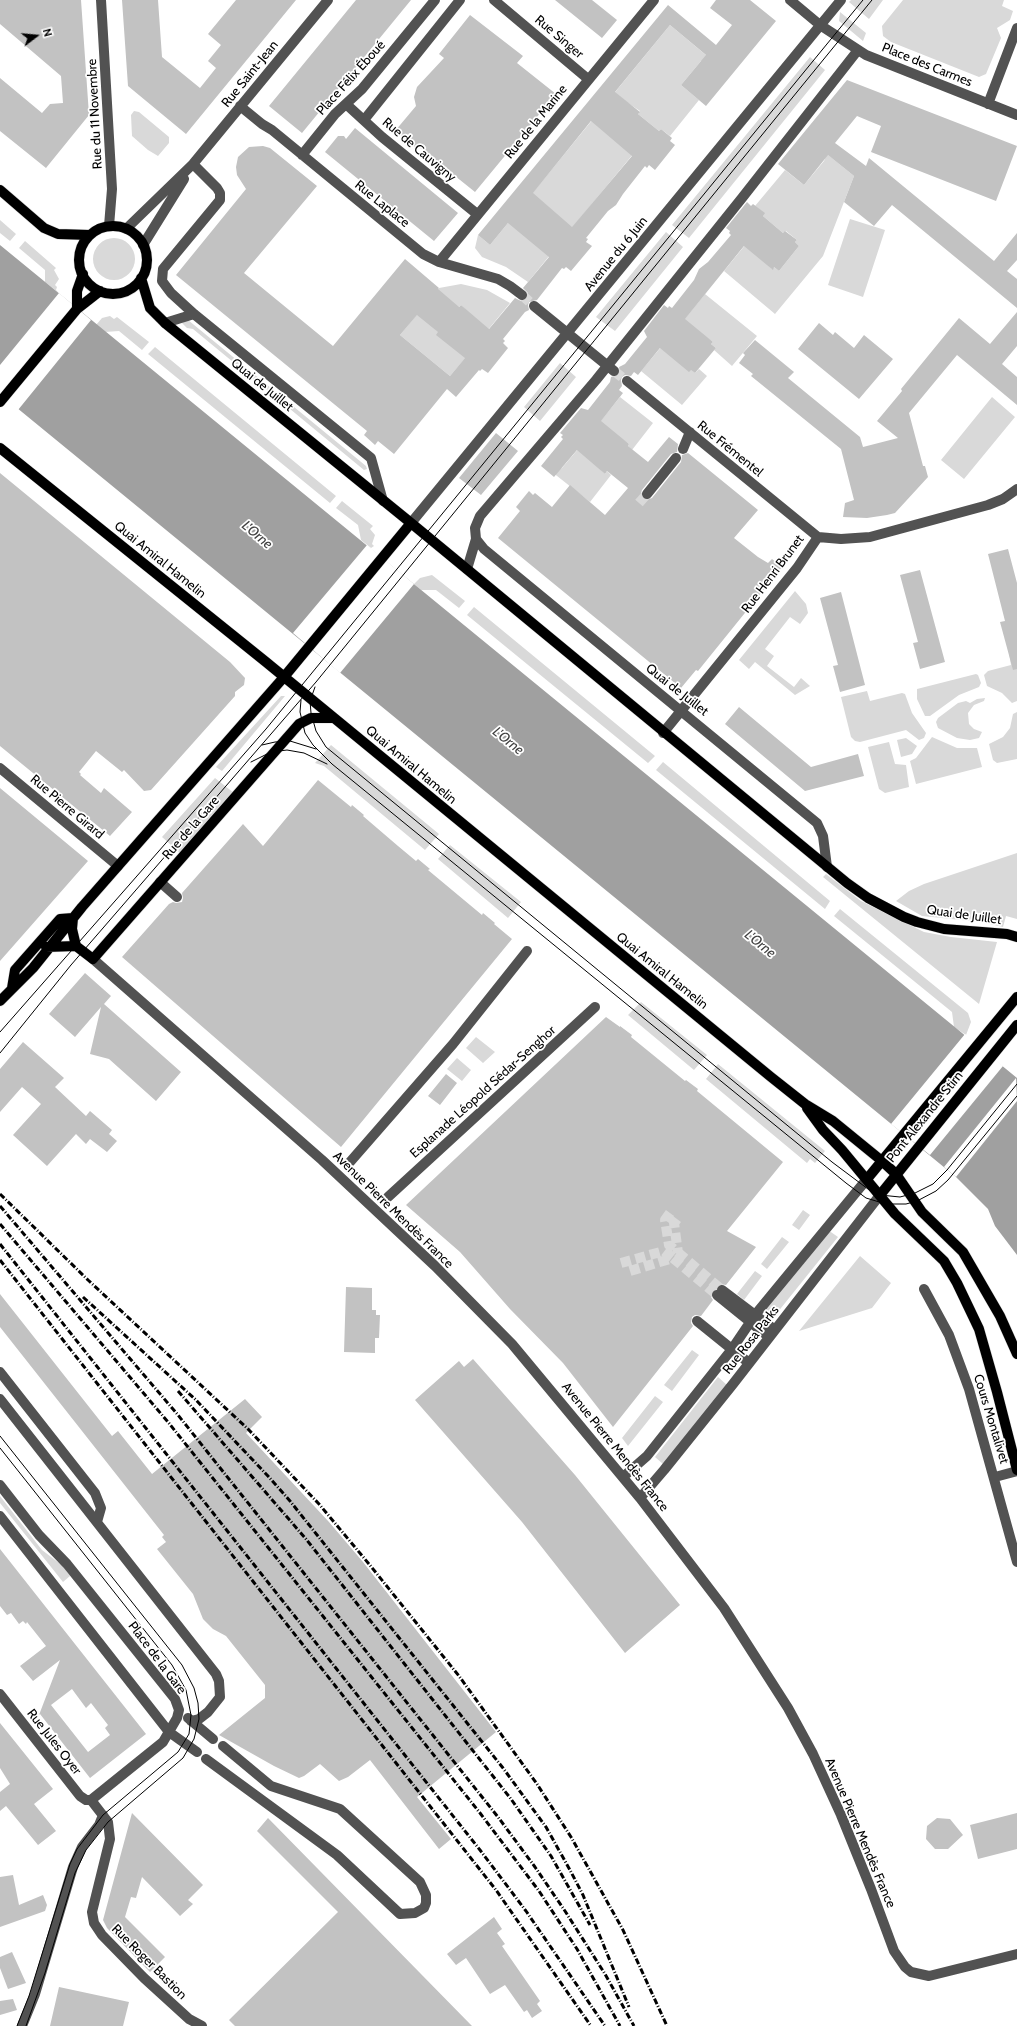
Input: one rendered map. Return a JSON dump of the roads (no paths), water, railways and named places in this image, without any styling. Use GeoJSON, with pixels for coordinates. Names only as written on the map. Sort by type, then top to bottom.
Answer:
{"type":"FeatureCollection","features":[{"type":"Feature","properties":{"kind":"main road"},"geometry":{"type":"LineString","coordinates":[[0,190],[44,228],[58,234],[90,235],[109,226],[126,229],[136,235],[143,245],[147,259],[146,268],[141,278],[133,287],[126,291],[112,294],[100,291],[91,286],[83,274],[80,266],[81,251],[90,235]]}},
{"type":"Feature","properties":{"kind":"main road"},"geometry":{"type":"LineString","coordinates":[[77,309],[77,291],[83,274]]}},
{"type":"Feature","properties":{"kind":"main road","name":"Quai de Juillet"},"geometry":{"type":"LineString","coordinates":[[141,278],[150,308],[165,323],[412,523],[827,867],[868,898],[904,917],[939,928],[1017,937]]}},
{"type":"Feature","properties":{"kind":"main road"},"geometry":{"type":"LineString","coordinates":[[2,400],[77,309],[100,291]]}},
{"type":"Feature","properties":{"kind":"main road","name":"Quai Amiral Hamelin"},"geometry":{"type":"LineString","coordinates":[[0,448],[284,677],[805,1104],[832,1121],[896,1174]]}},
{"type":"Feature","properties":{"kind":"main road"},"geometry":{"type":"LineString","coordinates":[[0,1001],[21,981],[73,918],[284,677],[412,523]]}},
{"type":"Feature","properties":{"kind":"main road","name":"Rue de la Gare"},"geometry":{"type":"LineString","coordinates":[[93,960],[299,724],[311,718],[333,718]]}},
{"type":"Feature","properties":{"kind":"main road"},"geometry":{"type":"LineString","coordinates":[[73,918],[72,929],[76,946],[93,960]]}},
{"type":"Feature","properties":{"kind":"main road"},"geometry":{"type":"LineString","coordinates":[[12,988],[15,970],[60,919],[73,918]]}},
{"type":"Feature","properties":{"kind":"main road"},"geometry":{"type":"LineString","coordinates":[[35,948],[76,946]]}},
{"type":"Feature","properties":{"kind":"main road","name":"Pont Alexandre Stirn"},"geometry":{"type":"LineString","coordinates":[[867,1179],[1017,996]]}},
{"type":"Feature","properties":{"kind":"main road","name":"Pont Alexandre Stirn"},"geometry":{"type":"LineString","coordinates":[[880,1195],[1017,1025]]}},
{"type":"Feature","properties":{"kind":"main road","name":"Quai Amiral Hamelin"},"geometry":{"type":"LineString","coordinates":[[805,1104],[823,1130],[880,1195]]}},
{"type":"Feature","properties":{"kind":"main road"},"geometry":{"type":"LineString","coordinates":[[896,1174],[922,1212],[963,1252],[1000,1316],[1017,1354]]}},
{"type":"Feature","properties":{"kind":"main road","name":"Cours Montalivet"},"geometry":{"type":"LineString","coordinates":[[880,1195],[895,1214],[944,1261],[964,1294],[979,1329],[1017,1470]]}},
{"type":"Feature","properties":{"kind":"street","name":"Rue du 11 Novembre"},"geometry":{"type":"LineString","coordinates":[[101,0],[112,189],[109,226]]}},
{"type":"Feature","properties":{"kind":"street","name":"Rue Saint-Jean"},"geometry":{"type":"LineString","coordinates":[[126,229],[193,164],[328,0]]}},
{"type":"Feature","properties":{"kind":"street","name":"Place Félix Éboué"},"geometry":{"type":"LineString","coordinates":[[302,154],[335,114],[362,89],[435,0]]}},
{"type":"Feature","properties":{"kind":"street"},"geometry":{"type":"LineString","coordinates":[[364,120],[460,0]]}},
{"type":"Feature","properties":{"kind":"street","name":"Rue Singer"},"geometry":{"type":"LineString","coordinates":[[494,0],[588,79]]}},
{"type":"Feature","properties":{"kind":"street","name":"Rue de la Marine"},"geometry":{"type":"LineString","coordinates":[[439,262],[470,226],[477,214],[588,79],[608,57],[653,0]]}},
{"type":"Feature","properties":{"kind":"street","name":"Place des Carmes"},"geometry":{"type":"LineString","coordinates":[[790,0],[820,25],[858,50],[1017,115]]}},
{"type":"Feature","properties":{"kind":"street","name":"Avenue du 6 Juin"},"geometry":{"type":"LineString","coordinates":[[412,523],[841,0]]}},
{"type":"Feature","properties":{"kind":"street"},"geometry":{"type":"LineString","coordinates":[[988,104],[1017,28]]}},
{"type":"Feature","properties":{"kind":"street"},"geometry":{"type":"LineString","coordinates":[[467,569],[476,539],[475,528],[480,516],[611,368],[858,50]]}},
{"type":"Feature","properties":{"kind":"street","name":"Rue de Cauvigny"},"geometry":{"type":"LineString","coordinates":[[346,104],[477,214]]}},
{"type":"Feature","properties":{"kind":"street","name":"Rue Laplace"},"geometry":{"type":"LineString","coordinates":[[240,106],[302,154],[423,254],[439,262],[498,279],[522,295]]}},
{"type":"Feature","properties":{"kind":"street","name":"Rue Saint-Jean"},"geometry":{"type":"LineString","coordinates":[[143,245],[193,164]]}},
{"type":"Feature","properties":{"kind":"street","name":"Quai de Juillet"},"geometry":{"type":"LineString","coordinates":[[193,164],[217,188],[220,193],[220,200],[167,263],[163,269],[162,281],[171,293],[194,314],[370,458],[383,501]]}},
{"type":"Feature","properties":{"kind":"street"},"geometry":{"type":"LineString","coordinates":[[534,306],[611,368]]}},
{"type":"Feature","properties":{"kind":"street"},"geometry":{"type":"LineString","coordinates":[[165,323],[194,314]]}},
{"type":"Feature","properties":{"kind":"street","name":"Rue Frémentel"},"geometry":{"type":"LineString","coordinates":[[627,381],[818,537]]}},
{"type":"Feature","properties":{"kind":"street"},"geometry":{"type":"LineString","coordinates":[[683,449],[690,432]]}},
{"type":"Feature","properties":{"kind":"street"},"geometry":{"type":"LineString","coordinates":[[647,494],[676,458]]}},
{"type":"Feature","properties":{"kind":"street","name":"Rue Henri Brunet"},"geometry":{"type":"LineString","coordinates":[[663,732],[796,568],[818,537],[841,539],[876,535],[992,503],[1008,497],[1017,489]]}},
{"type":"Feature","properties":{"kind":"street","name":"Quai de Juillet"},"geometry":{"type":"LineString","coordinates":[[476,539],[484,549],[817,823],[823,836],[827,867]]}},
{"type":"Feature","properties":{"kind":"street","name":"Rue Pierre Girard"},"geometry":{"type":"LineString","coordinates":[[0,768],[118,866]]}},
{"type":"Feature","properties":{"kind":"street"},"geometry":{"type":"LineString","coordinates":[[158,885],[175,899]]}},
{"type":"Feature","properties":{"kind":"street"},"geometry":{"type":"LineString","coordinates":[[350,1162],[453,1044],[527,951]]}},
{"type":"Feature","properties":{"kind":"street","name":"Avenue Pierre Mendès France"},"geometry":{"type":"LineString","coordinates":[[93,960],[322,1160],[435,1266],[512,1344],[640,1498],[724,1608],[788,1708],[813,1754],[841,1815],[894,1951],[899,1960],[911,1972],[929,1976],[1017,1954]]}},
{"type":"Feature","properties":{"kind":"street","name":"Esplanade Léopold Sédar-Senghor"},"geometry":{"type":"LineString","coordinates":[[388,1196],[595,1007]]}},
{"type":"Feature","properties":{"kind":"street","name":"Rue Rosa Parks"},"geometry":{"type":"LineString","coordinates":[[622,1477],[647,1456],[732,1349],[752,1318],[867,1179]]}},
{"type":"Feature","properties":{"kind":"street","name":"Rue Rosa Parks"},"geometry":{"type":"LineString","coordinates":[[640,1498],[772,1334],[880,1195]]}},
{"type":"Feature","properties":{"kind":"street","name":"Cours Montalivet"},"geometry":{"type":"LineString","coordinates":[[924,1289],[951,1342],[969,1389],[995,1477],[1017,1562]]}},
{"type":"Feature","properties":{"kind":"street"},"geometry":{"type":"LineString","coordinates":[[719,1293],[772,1334]]}},
{"type":"Feature","properties":{"kind":"street"},"geometry":{"type":"LineString","coordinates":[[697,1321],[749,1363]]}},
{"type":"Feature","properties":{"kind":"street"},"geometry":{"type":"LineString","coordinates":[[0,1372],[95,1493],[101,1508],[97,1522]]}},
{"type":"Feature","properties":{"kind":"street"},"geometry":{"type":"LineString","coordinates":[[0,1399],[216,1674],[219,1681],[220,1697],[208,1712],[199,1719],[191,1721]]}},
{"type":"Feature","properties":{"kind":"street"},"geometry":{"type":"LineString","coordinates":[[995,1477],[1017,1470]]}},
{"type":"Feature","properties":{"kind":"street","name":"Place de la Gare"},"geometry":{"type":"LineString","coordinates":[[0,1485],[39,1535],[67,1564],[175,1699],[179,1710],[178,1718],[169,1732]]}},
{"type":"Feature","properties":{"kind":"street"},"geometry":{"type":"LineString","coordinates":[[0,1516],[169,1732],[197,1752]]}},
{"type":"Feature","properties":{"kind":"street","name":"Rue Jules Oyer"},"geometry":{"type":"LineString","coordinates":[[0,1694],[80,1796],[86,1800],[91,1800]]}},
{"type":"Feature","properties":{"kind":"street"},"geometry":{"type":"LineString","coordinates":[[179,1710],[213,1739]]}},
{"type":"Feature","properties":{"kind":"street"},"geometry":{"type":"LineString","coordinates":[[91,1800],[154,1750],[163,1742],[169,1732]]}},
{"type":"Feature","properties":{"kind":"street"},"geometry":{"type":"LineString","coordinates":[[206,1759],[337,1855],[400,1914],[415,1913],[424,1908],[426,1903],[426,1895],[420,1882],[340,1809],[271,1786],[223,1746]]}},
{"type":"Feature","properties":{"kind":"street","name":"Rue Roger Bastion"},"geometry":{"type":"LineString","coordinates":[[91,1800],[108,1822],[110,1840],[92,1912],[94,1923],[102,1935],[144,1978],[189,2019],[202,2026]]}},
{"type":"Feature","properties":{"kind":"street"},"geometry":{"type":"LineString","coordinates":[[22,2026],[35,1994],[73,1867],[82,1847],[99,1825],[103,1815]]}},
{"type":"Feature","properties":{"kind":"water","name":"L'Orne"},"geometry":{"type":"Polygon","coordinates":[[[0,245],[1017,1078],[1017,1255],[995,1226],[988,1209],[956,1177],[0,394],[0,245]]]}},
{"type":"Feature","properties":{"kind":"tunnel"},"geometry":{"type":"LineString","coordinates":[[522,295],[534,306]]}},
{"type":"Feature","properties":{"kind":"tunnel"},"geometry":{"type":"LineString","coordinates":[[614,371],[627,381]]}},
{"type":"Feature","properties":{"kind":"tunnel"},"geometry":{"type":"LineString","coordinates":[[639,503],[647,494]]}},
{"type":"Feature","properties":{"kind":"tunnel"},"geometry":{"type":"LineString","coordinates":[[670,1213],[665,1220],[669,1245],[722,1290]]}},
{"type":"Feature","properties":{"kind":"tunnel"},"geometry":{"type":"LineString","coordinates":[[677,1219],[674,1223],[678,1253]]}},
{"type":"Feature","properties":{"kind":"tunnel"},"geometry":{"type":"LineString","coordinates":[[621,1263],[664,1251],[673,1258]]}},
{"type":"Feature","properties":{"kind":"tunnel"},"geometry":{"type":"LineString","coordinates":[[630,1271],[673,1258],[717,1295]]}},
{"type":"Feature","properties":{"kind":"tram line"},"geometry":{"type":"LineString","coordinates":[[0,1032],[266,729],[863,0]]}},
{"type":"Feature","properties":{"kind":"tram line"},"geometry":{"type":"LineString","coordinates":[[0,1053],[71,965],[316,682],[872,0]]}},
{"type":"Feature","properties":{"kind":"tram line"},"geometry":{"type":"LineString","coordinates":[[315,687],[310,701],[311,713],[316,731],[326,747],[832,1162],[872,1192],[880,1195],[900,1197],[915,1193],[933,1184],[947,1170],[1017,1084]]}},
{"type":"Feature","properties":{"kind":"tram line"},"geometry":{"type":"LineString","coordinates":[[301,700],[300,712],[305,733],[313,745],[332,764],[866,1198],[886,1204],[906,1204],[917,1201],[936,1191],[948,1180],[1017,1096]]}},
{"type":"Feature","properties":{"kind":"tram line"},"geometry":{"type":"LineString","coordinates":[[262,745],[290,741],[316,749]]}},
{"type":"Feature","properties":{"kind":"tram line"},"geometry":{"type":"LineString","coordinates":[[251,762],[271,752],[287,750],[304,753],[327,764]]}},
{"type":"Feature","properties":{"kind":"tram line"},"geometry":{"type":"LineString","coordinates":[[0,1436],[182,1665],[194,1688],[198,1703],[199,1719],[194,1739],[183,1758],[108,1822],[86,1850],[75,1873],[45,1973],[26,2026]]}},
{"type":"Feature","properties":{"kind":"tram line"},"geometry":{"type":"LineString","coordinates":[[0,1448],[172,1665],[186,1690],[191,1715],[189,1734],[178,1752],[103,1815],[77,1849],[70,1864],[29,1996],[17,2026]]}},
{"type":"Feature","properties":{"kind":"railway"},"geometry":{"type":"LineString","coordinates":[[0,1194],[88,1280],[248,1429],[319,1504],[459,1676],[537,1784],[571,1837],[623,1930],[667,2026]]}},
{"type":"Feature","properties":{"kind":"railway"},"geometry":{"type":"LineString","coordinates":[[0,1206],[178,1415],[498,1817],[565,1911],[605,1974],[634,2026]]}},
{"type":"Feature","properties":{"kind":"railway"},"geometry":{"type":"LineString","coordinates":[[0,1224],[168,1422],[480,1813],[539,1891],[577,1949],[620,2026]]}},
{"type":"Feature","properties":{"kind":"railway"},"geometry":{"type":"LineString","coordinates":[[0,1244],[480,1850],[526,1911],[605,2026]]}},
{"type":"Feature","properties":{"kind":"railway"},"geometry":{"type":"LineString","coordinates":[[0,1260],[496,1890],[591,2026]]}},
{"type":"Feature","properties":{"kind":"railway"},"geometry":{"type":"LineString","coordinates":[[83,1297],[196,1400],[267,1475],[290,1501],[503,1768],[546,1827],[570,1870],[583,1895],[629,2007]]}},
{"type":"Feature","properties":{"kind":"railway"},"geometry":{"type":"LineString","coordinates":[[178,1391],[306,1539],[511,1799],[551,1856],[590,1925]]}}]}
